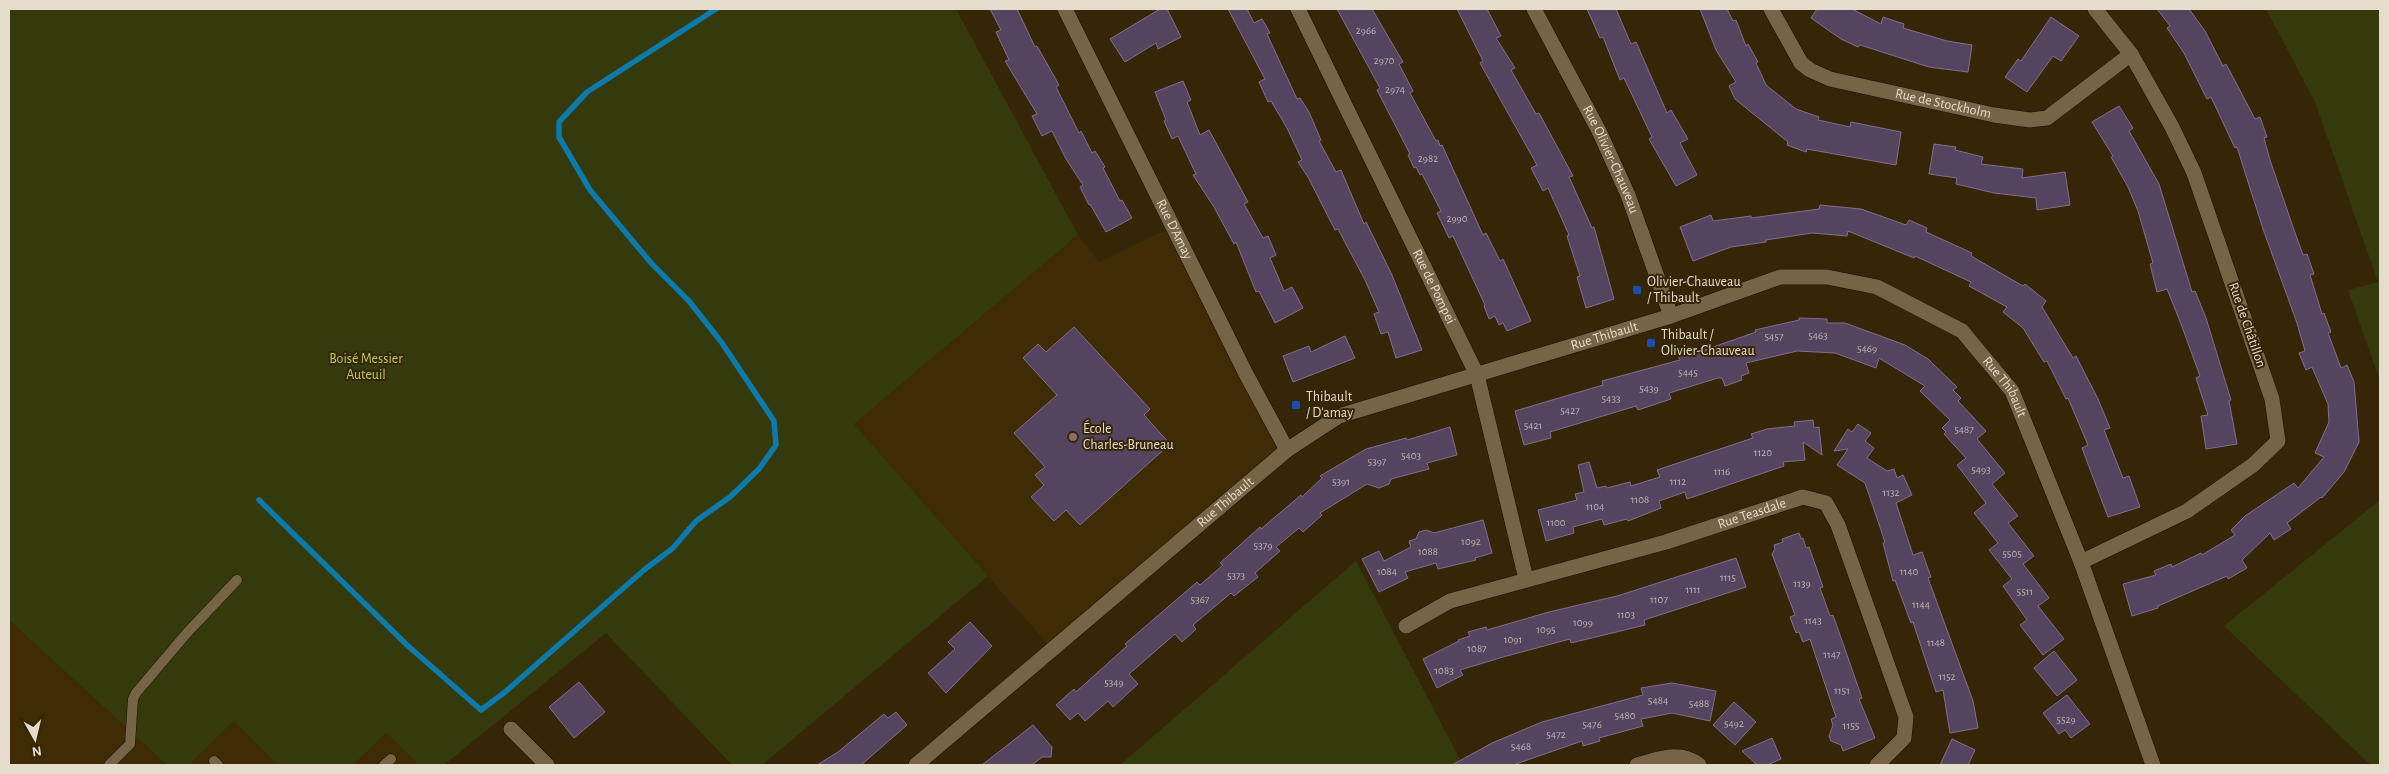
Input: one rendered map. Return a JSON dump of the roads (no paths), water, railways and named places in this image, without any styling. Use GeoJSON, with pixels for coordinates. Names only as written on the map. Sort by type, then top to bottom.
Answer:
{"type":"FeatureCollection","features":[{"type":"Feature","properties":{"kind":"street","name":"Rue D'Amay"},"geometry":{"type":"LineString","coordinates":[[1065,9],[1246,374],[1287,450]]}},
{"type":"Feature","properties":{"kind":"street","name":"Rue de Pompei"},"geometry":{"type":"LineString","coordinates":[[1298,9],[1476,375],[1526,580]]}},
{"type":"Feature","properties":{"kind":"street","name":"Rue Olivier-Chauveau"},"geometry":{"type":"LineString","coordinates":[[1534,9],[1599,132],[1628,195],[1671,316]]}},
{"type":"Feature","properties":{"kind":"street","name":"Rue de Stockholm"},"geometry":{"type":"LineString","coordinates":[[1771,9],[1801,63],[1810,70],[1830,79],[1994,115],[2030,120],[2046,118],[2131,54]]}},
{"type":"Feature","properties":{"kind":"street","name":"Rue de Châtillon"},"geometry":{"type":"LineString","coordinates":[[2081,562],[2187,511],[2253,464],[2278,441],[2272,399],[2194,173],[2172,127],[2131,54],[2095,9]]}},
{"type":"Feature","properties":{"kind":"street","name":"Rue Thibault"},"geometry":{"type":"LineString","coordinates":[[916,765],[1287,450],[1339,416],[1671,316],[1780,277],[1827,277],[1877,287],[1962,331],[2012,391],[2081,562],[2153,765]]}},
{"type":"Feature","properties":{"kind":"street","name":"Rue Teasdale"},"geometry":{"type":"LineString","coordinates":[[1406,626],[1450,601],[1666,542],[1803,497],[1826,503],[1838,525],[1906,716],[1904,738],[1877,765]]}},
{"type":"Feature","properties":{"kind":"street"},"geometry":{"type":"LineString","coordinates":[[511,729],[547,765]]}},
{"type":"Feature","properties":{"kind":"street"},"geometry":{"type":"LineString","coordinates":[[1637,765],[1670,756],[1690,758],[1699,765]]}},
{"type":"Feature","properties":{"kind":"lane"},"geometry":{"type":"LineString","coordinates":[[109,765],[130,744],[133,699],[136,692],[192,626],[237,580]]}},
{"type":"Feature","properties":{"kind":"waterway"},"geometry":{"type":"LineString","coordinates":[[259,500],[407,645],[481,710],[505,692],[644,570],[673,548],[696,521],[730,497],[759,469],[776,445],[774,421],[722,343],[689,301],[652,264],[590,190],[559,137],[559,122],[587,92],[716,9]]}},
{"type":"Feature","properties":{"kind":"place","name":"Olivier-Chauveau / Thibault"},"geometry":{"type":"Point","coordinates":[1637,290]}},
{"type":"Feature","properties":{"kind":"place","name":"Thibault / Olivier-Chauveau"},"geometry":{"type":"Point","coordinates":[1651,343]}},
{"type":"Feature","properties":{"kind":"place","name":"Thibault / D'amay"},"geometry":{"type":"Point","coordinates":[1296,405]}},
{"type":"Feature","properties":{"kind":"place","name":"École Charles-Bruneau"},"geometry":{"type":"Point","coordinates":[1073,437]}},
{"type":"Feature","properties":{"kind":"park label","name":"Boisé Messier Auteuil"},"geometry":{"type":"Point","coordinates":[366,368]}}]}
